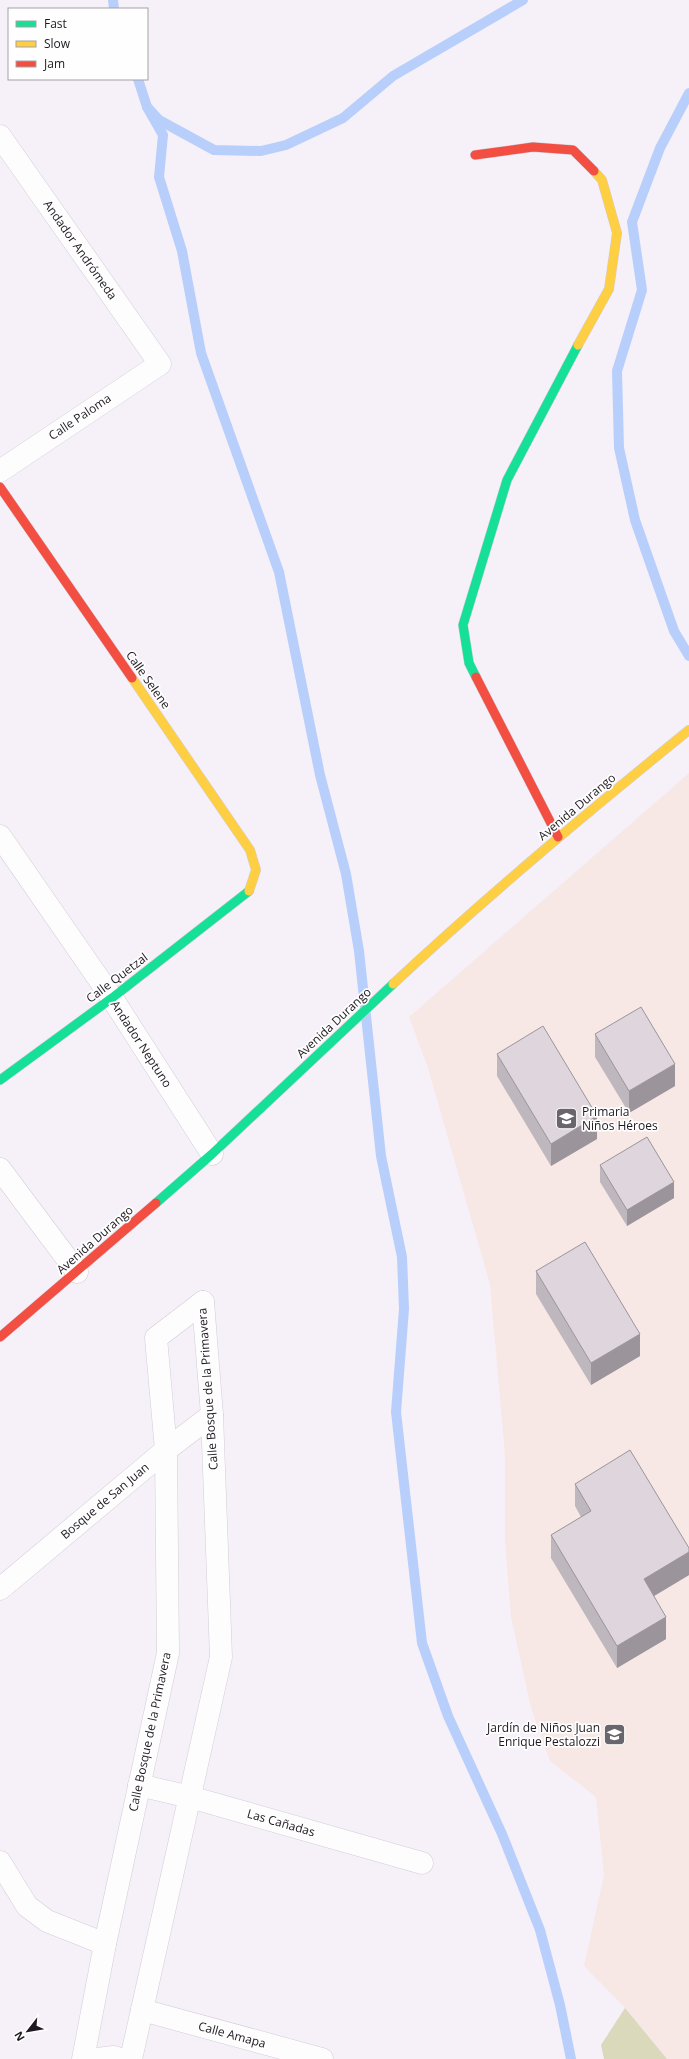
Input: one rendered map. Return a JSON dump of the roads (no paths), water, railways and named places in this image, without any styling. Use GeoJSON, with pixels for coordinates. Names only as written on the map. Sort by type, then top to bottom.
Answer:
{"type":"FeatureCollection","features":[{"type":"Feature","properties":{"kind":"street","name":"Andador Andrómeda"},"geometry":{"type":"LineString","coordinates":[[0,136],[160,364]]}},
{"type":"Feature","properties":{"kind":"street"},"geometry":{"type":"LineString","coordinates":[[475,155],[533,148],[573,150],[602,180],[617,233],[609,289],[578,344],[508,480],[463,624],[469,663],[558,837]]}},
{"type":"Feature","properties":{"kind":"street","name":"Calle Paloma"},"geometry":{"type":"LineString","coordinates":[[0,471],[160,364]]}},
{"type":"Feature","properties":{"kind":"street","name":"Calle Selene"},"geometry":{"type":"LineString","coordinates":[[0,487],[250,850],[256,870],[248,893]]}},
{"type":"Feature","properties":{"kind":"street","name":"Avenida Durango"},"geometry":{"type":"LineString","coordinates":[[0,1338],[212,1154],[431,948],[558,837],[689,730]]}},
{"type":"Feature","properties":{"kind":"street","name":"Andador Neptuno"},"geometry":{"type":"LineString","coordinates":[[0,836],[112,998],[212,1154]]}},
{"type":"Feature","properties":{"kind":"street","name":"Calle Quetzal"},"geometry":{"type":"LineString","coordinates":[[0,1080],[112,998],[248,893]]}},
{"type":"Feature","properties":{"kind":"street"},"geometry":{"type":"LineString","coordinates":[[0,1169],[77,1272]]}},
{"type":"Feature","properties":{"kind":"street","name":"Calle Bosque de la Primavera"},"geometry":{"type":"LineString","coordinates":[[83,2059],[104,1944],[168,1653],[166,1450],[156,1338],[203,1302],[212,1416],[221,1658],[131,2059]]}},
{"type":"Feature","properties":{"kind":"street","name":"Bosque de San Juan"},"geometry":{"type":"LineString","coordinates":[[0,1589],[166,1450],[212,1416]]}},
{"type":"Feature","properties":{"kind":"street","name":"Las Cañadas"},"geometry":{"type":"LineString","coordinates":[[139,1785],[190,1797],[422,1863]]}},
{"type":"Feature","properties":{"kind":"street"},"geometry":{"type":"LineString","coordinates":[[0,1862],[26,1906],[47,1921],[104,1944]]}},
{"type":"Feature","properties":{"kind":"street","name":"Calle Amapa"},"geometry":{"type":"LineString","coordinates":[[142,2010],[322,2059]]}},
{"type":"Feature","properties":{"kind":"street"},"geometry":{"type":"LineString","coordinates":[[97,2059],[114,2057],[120,2059]]}},
{"type":"Feature","properties":{"kind":"waterway"},"geometry":{"type":"LineString","coordinates":[[113,0],[114,8]]}},
{"type":"Feature","properties":{"kind":"waterway"},"geometry":{"type":"LineString","coordinates":[[138,80],[147,107],[159,120],[214,150],[261,151],[286,145],[343,118],[393,76],[523,0]]}},
{"type":"Feature","properties":{"kind":"waterway"},"geometry":{"type":"LineString","coordinates":[[689,93],[660,148],[632,222],[642,290],[617,371],[619,448],[635,520],[674,631],[689,656]]}},
{"type":"Feature","properties":{"kind":"waterway"},"geometry":{"type":"LineString","coordinates":[[147,107],[163,135],[159,177],[182,251],[201,353],[279,572],[320,775],[346,874],[359,951],[381,1156],[402,1257],[404,1309],[396,1412],[422,1643],[448,1716],[502,1834],[540,1930],[560,2005],[571,2059]]}},
{"type":"Feature","properties":{"kind":"place","name":"Primaria Niños Héroes"},"geometry":{"type":"Point","coordinates":[566,1119]}},
{"type":"Feature","properties":{"kind":"place","name":"Jardín de Niños Juan Enrique Pestalozzi"},"geometry":{"type":"Point","coordinates":[615,1735]}}]}
